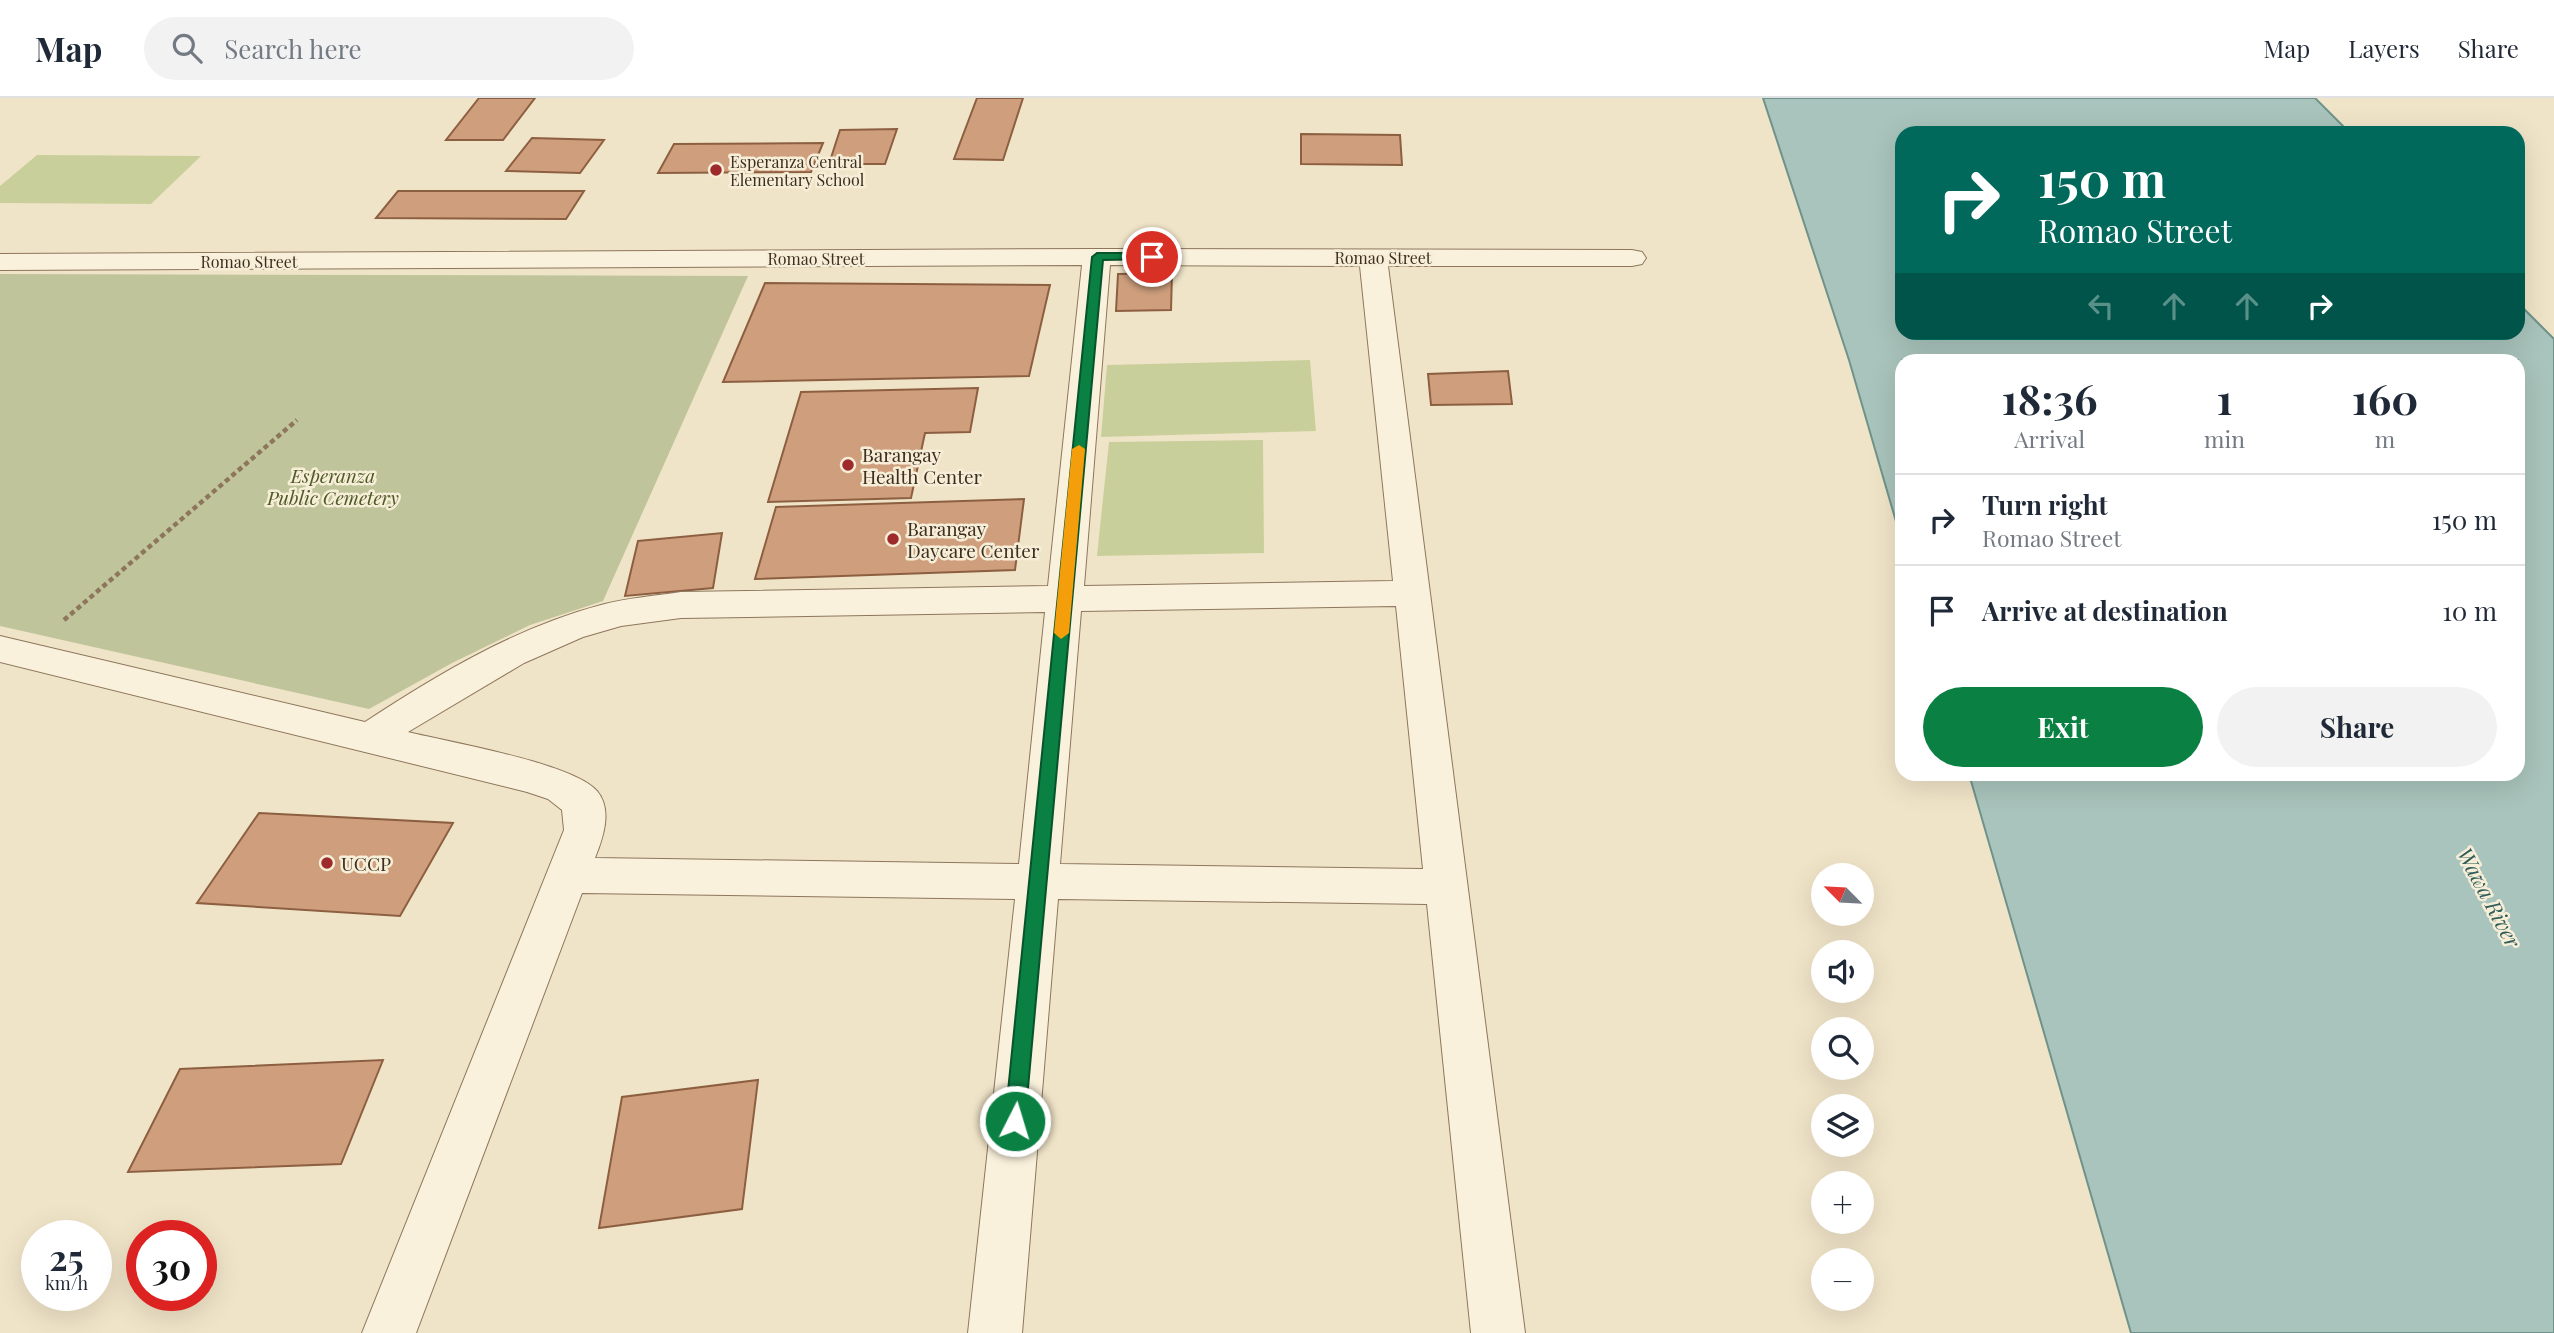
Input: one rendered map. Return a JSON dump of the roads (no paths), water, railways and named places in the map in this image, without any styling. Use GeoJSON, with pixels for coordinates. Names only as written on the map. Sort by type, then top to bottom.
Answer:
{"type":"FeatureCollection","features":[{"type":"Feature","properties":{"kind":"street","name":"Romao Street"},"geometry":{"type":"LineString","coordinates":[[0,262],[1097,257],[1632,258]]}},
{"type":"Feature","properties":{"kind":"street"},"geometry":{"type":"LineString","coordinates":[[995,1333],[1097,257]]}},
{"type":"Feature","properties":{"kind":"street"},"geometry":{"type":"LineString","coordinates":[[1373,257],[1498,1333]]}},
{"type":"Feature","properties":{"kind":"street"},"geometry":{"type":"LineString","coordinates":[[372,737],[450,684],[534,641],[604,617],[681,605],[1412,593]]}},
{"type":"Feature","properties":{"kind":"street"},"geometry":{"type":"LineString","coordinates":[[11,652],[530,777],[562,788],[582,802],[585,830],[389,1333]]}},
{"type":"Feature","properties":{"kind":"street"},"geometry":{"type":"LineString","coordinates":[[568,876],[1447,887]]}},
{"type":"Feature","properties":{"kind":"water","name":"Wawa River"},"geometry":{"type":"Polygon","coordinates":[[[1763,98],[2315,98],[2343,126],[1895,126],[1895,340],[2525,340],[2525,310],[2554,339],[2554,1333],[2131,1333],[1971,781],[2525,781],[2525,354],[1895,354],[1895,518],[1849,360],[1763,98]]]}},
{"type":"Feature","properties":{"kind":"place","name":"Esperanza Central Elementary School"},"geometry":{"type":"Point","coordinates":[716,170]}},
{"type":"Feature","properties":{"kind":"place","name":"Barangay Health Center"},"geometry":{"type":"Point","coordinates":[848,465]}},
{"type":"Feature","properties":{"kind":"place","name":"Barangay Daycare Center"},"geometry":{"type":"Point","coordinates":[893,539]}},
{"type":"Feature","properties":{"kind":"place","name":"UCCP"},"geometry":{"type":"Point","coordinates":[327,863]}},
{"type":"Feature","properties":{"kind":"park label","name":"Esperanza Public Cemetery"},"geometry":{"type":"Point","coordinates":[333,486]}}]}
